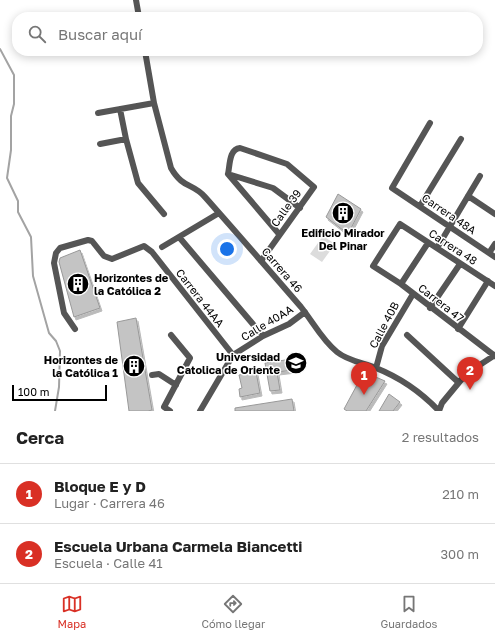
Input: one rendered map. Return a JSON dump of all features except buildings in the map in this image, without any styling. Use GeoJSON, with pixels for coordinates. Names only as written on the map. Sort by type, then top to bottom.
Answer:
{"type":"FeatureCollection","features":[{"type":"Feature","properties":{"kind":"street"},"geometry":{"type":"LineString","coordinates":[[136,0],[138,12]]}},
{"type":"Feature","properties":{"kind":"street","name":"Carrera 46"},"geometry":{"type":"LineString","coordinates":[[146,56],[154,103],[171,168],[176,176],[182,182],[204,195],[305,312],[322,336],[338,353],[397,378],[418,392],[439,411]]}},
{"type":"Feature","properties":{"kind":"street"},"geometry":{"type":"LineString","coordinates":[[98,113],[154,103]]}},
{"type":"Feature","properties":{"kind":"street"},"geometry":{"type":"LineString","coordinates":[[120,109],[126,139],[138,183],[164,214]]}},
{"type":"Feature","properties":{"kind":"street","name":"Carrera 48A"},"geometry":{"type":"LineString","coordinates":[[430,123],[392,188],[492,255]]}},
{"type":"Feature","properties":{"kind":"street"},"geometry":{"type":"LineString","coordinates":[[100,144],[126,139]]}},
{"type":"Feature","properties":{"kind":"street"},"geometry":{"type":"LineString","coordinates":[[420,206],[461,139]]}},
{"type":"Feature","properties":{"kind":"street","name":"Calle 39"},"geometry":{"type":"LineString","coordinates":[[228,174],[232,152],[240,148],[287,164],[314,187],[261,261]]}},
{"type":"Feature","properties":{"kind":"street"},"geometry":{"type":"LineString","coordinates":[[228,174],[273,188],[300,208]]}},
{"type":"Feature","properties":{"kind":"street"},"geometry":{"type":"LineString","coordinates":[[228,174],[279,234]]}},
{"type":"Feature","properties":{"kind":"street"},"geometry":{"type":"LineString","coordinates":[[437,248],[480,176]]}},
{"type":"Feature","properties":{"kind":"street"},"geometry":{"type":"LineString","coordinates":[[468,196],[495,214]]}},
{"type":"Feature","properties":{"kind":"street"},"geometry":{"type":"LineString","coordinates":[[162,247],[219,213]]}},
{"type":"Feature","properties":{"kind":"street","name":"Carrera 48"},"geometry":{"type":"LineString","coordinates":[[373,266],[400,224],[495,286]]}},
{"type":"Feature","properties":{"kind":"street"},"geometry":{"type":"LineString","coordinates":[[180,237],[263,336]]}},
{"type":"Feature","properties":{"kind":"street","name":"Carrera 44AA"},"geometry":{"type":"LineString","coordinates":[[75,329],[64,313],[54,263],[56,253],[60,248],[88,240],[92,241],[104,256],[112,259],[141,246],[146,247],[152,252],[233,355]]}},
{"type":"Feature","properties":{"kind":"street"},"geometry":{"type":"LineString","coordinates":[[401,284],[428,243]]}},
{"type":"Feature","properties":{"kind":"street"},"geometry":{"type":"LineString","coordinates":[[492,255],[495,244]]}},
{"type":"Feature","properties":{"kind":"street"},"geometry":{"type":"LineString","coordinates":[[430,308],[460,264]]}},
{"type":"Feature","properties":{"kind":"street","name":"Carrera 47"},"geometry":{"type":"LineString","coordinates":[[373,266],[401,284],[430,308],[495,356]]}},
{"type":"Feature","properties":{"kind":"street"},"geometry":{"type":"LineString","coordinates":[[458,329],[488,281]]}},
{"type":"Feature","properties":{"kind":"street","name":"Calle 40B"},"geometry":{"type":"LineString","coordinates":[[376,368],[382,346],[414,294]]}},
{"type":"Feature","properties":{"kind":"street","name":"Calle 40AA"},"geometry":{"type":"LineString","coordinates":[[200,411],[233,355],[263,336],[289,324],[305,312]]}},
{"type":"Feature","properties":{"kind":"street"},"geometry":{"type":"LineString","coordinates":[[167,409],[176,385],[190,358],[171,335]]}},
{"type":"Feature","properties":{"kind":"street"},"geometry":{"type":"LineString","coordinates":[[407,335],[458,382]]}},
{"type":"Feature","properties":{"kind":"street"},"geometry":{"type":"LineString","coordinates":[[439,411],[442,403],[458,382],[474,367],[495,356]]}},
{"type":"Feature","properties":{"kind":"street"},"geometry":{"type":"LineString","coordinates":[[152,375],[159,374],[176,385]]}},
{"type":"Feature","properties":{"kind":"shaded area"},"geometry":{"type":"Polygon","coordinates":[[[323,236],[335,244],[322,262],[310,254],[323,236]]]}},
{"type":"Feature","properties":{"kind":"waterway"},"geometry":{"type":"LineString","coordinates":[[0,49],[14,75],[14,104],[11,116],[11,150],[7,178],[18,201],[18,212],[31,237],[33,276],[49,333],[56,341],[60,351],[59,387],[55,411]]}},
{"type":"Feature","properties":{"kind":"place","name":"Edificio Mirador Del Pinar"},"geometry":{"type":"Point","coordinates":[343,213]}},
{"type":"Feature","properties":{"kind":"place","name":"Horizontes de la Católica 2"},"geometry":{"type":"Point","coordinates":[78,284]}},
{"type":"Feature","properties":{"kind":"place","name":"Universidad Catolica de Oriente"},"geometry":{"type":"Point","coordinates":[296,363]}},
{"type":"Feature","properties":{"kind":"place","name":"Horizontes de la Católica 1"},"geometry":{"type":"Point","coordinates":[134,366]}},
{"type":"Feature","properties":{"kind":"place","name":"Escuela Urbana Carmela Biancetti"},"geometry":{"type":"Point","coordinates":[470,390]}},
{"type":"Feature","properties":{"kind":"place","name":"Bloque E y D"},"geometry":{"type":"Point","coordinates":[364,395]}}]}
